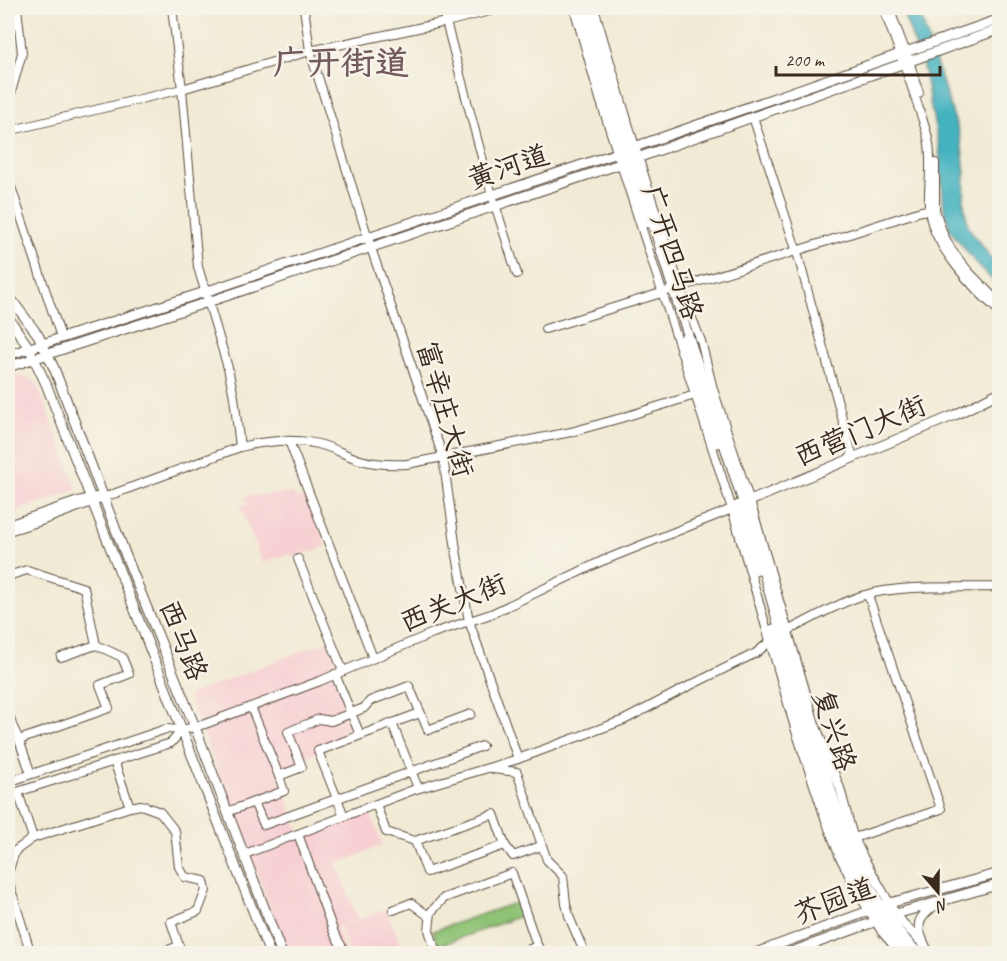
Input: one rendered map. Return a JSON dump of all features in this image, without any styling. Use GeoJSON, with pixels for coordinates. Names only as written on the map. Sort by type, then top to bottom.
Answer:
{"type":"FeatureCollection","features":[{"type":"Feature","properties":{"kind":"main road","name":"广开四马路"},"geometry":{"type":"LineString","coordinates":[[581,8],[741,505]]}},
{"type":"Feature","properties":{"kind":"main road","name":"广开四马路"},"geometry":{"type":"LineString","coordinates":[[588,8],[626,150]]}},
{"type":"Feature","properties":{"kind":"main road","name":"黄河道"},"geometry":{"type":"LineString","coordinates":[[936,47],[999,19]]}},
{"type":"Feature","properties":{"kind":"main road","name":"黄河道"},"geometry":{"type":"LineString","coordinates":[[8,355],[206,292],[936,47],[999,29]]}},
{"type":"Feature","properties":{"kind":"main road","name":"黄河道"},"geometry":{"type":"LineString","coordinates":[[8,367],[630,161],[753,117],[908,57]]}},
{"type":"Feature","properties":{"kind":"main road","name":"西马路"},"geometry":{"type":"LineString","coordinates":[[8,296],[48,354],[245,854],[282,954]]}},
{"type":"Feature","properties":{"kind":"main road","name":"西马路"},"geometry":{"type":"LineString","coordinates":[[8,317],[29,348],[46,384],[270,954]]}},
{"type":"Feature","properties":{"kind":"main road","name":"西营门大街"},"geometry":{"type":"LineString","coordinates":[[741,505],[955,415],[999,392]]}},
{"type":"Feature","properties":{"kind":"main road","name":"复兴路"},"geometry":{"type":"LineString","coordinates":[[741,505],[779,636],[848,839],[878,907]]}},
{"type":"Feature","properties":{"kind":"main road","name":"复兴路"},"geometry":{"type":"LineString","coordinates":[[779,636],[797,709],[839,835],[863,888],[903,938],[922,950]]}},
{"type":"Feature","properties":{"kind":"main road"},"geometry":{"type":"LineString","coordinates":[[839,835],[840,857]]}},
{"type":"Feature","properties":{"kind":"main road","name":"芥园道"},"geometry":{"type":"LineString","coordinates":[[753,954],[878,907],[999,873]]}},
{"type":"Feature","properties":{"kind":"main road","name":"芥园道"},"geometry":{"type":"LineString","coordinates":[[786,954],[885,918],[999,885]]}},
{"type":"Feature","properties":{"kind":"main road"},"geometry":{"type":"LineString","coordinates":[[922,950],[919,933],[920,921],[927,911],[943,900]]}},
{"type":"Feature","properties":{"kind":"main road","name":"复兴路"},"geometry":{"type":"LineString","coordinates":[[885,918],[893,937],[909,954]]}},
{"type":"Feature","properties":{"kind":"street"},"geometry":{"type":"LineString","coordinates":[[8,103],[21,53],[17,8]]}},
{"type":"Feature","properties":{"kind":"street"},"geometry":{"type":"LineString","coordinates":[[172,8],[182,89],[198,267],[228,368],[240,447]]}},
{"type":"Feature","properties":{"kind":"street","name":"富辛庄大街"},"geometry":{"type":"LineString","coordinates":[[304,8],[310,51],[371,248],[443,457],[469,621],[518,759]]}},
{"type":"Feature","properties":{"kind":"street"},"geometry":{"type":"LineString","coordinates":[[445,8],[446,22],[492,195],[517,274]]}},
{"type":"Feature","properties":{"kind":"street"},"geometry":{"type":"LineString","coordinates":[[8,131],[182,89],[310,51],[502,8]]}},
{"type":"Feature","properties":{"kind":"street","name":"广开四马路"},"geometry":{"type":"LineString","coordinates":[[574,8],[600,99],[626,150]]}},
{"type":"Feature","properties":{"kind":"street"},"geometry":{"type":"LineString","coordinates":[[594,8],[626,150]]}},
{"type":"Feature","properties":{"kind":"street"},"geometry":{"type":"LineString","coordinates":[[883,8],[908,57]]}},
{"type":"Feature","properties":{"kind":"street"},"geometry":{"type":"LineString","coordinates":[[889,8],[908,57],[927,136],[932,210],[938,237],[955,264],[999,312]]}},
{"type":"Feature","properties":{"kind":"street"},"geometry":{"type":"LineString","coordinates":[[753,117],[797,252],[854,458]]}},
{"type":"Feature","properties":{"kind":"street"},"geometry":{"type":"LineString","coordinates":[[8,178],[61,338]]}},
{"type":"Feature","properties":{"kind":"street"},"geometry":{"type":"LineString","coordinates":[[545,329],[797,252],[921,211],[932,210]]}},
{"type":"Feature","properties":{"kind":"street"},"geometry":{"type":"LineString","coordinates":[[932,210],[952,251],[999,304]]}},
{"type":"Feature","properties":{"kind":"street"},"geometry":{"type":"LineString","coordinates":[[8,525],[104,496],[240,447],[272,441],[317,443],[370,463],[407,464],[571,432],[704,392],[700,341],[671,290]]}},
{"type":"Feature","properties":{"kind":"street"},"geometry":{"type":"LineString","coordinates":[[289,441],[373,658]]}},
{"type":"Feature","properties":{"kind":"street"},"geometry":{"type":"LineString","coordinates":[[8,531],[38,522],[91,500]]}},
{"type":"Feature","properties":{"kind":"street"},"geometry":{"type":"LineString","coordinates":[[741,505],[779,636],[795,728],[840,857],[885,918],[890,942],[901,954]]}},
{"type":"Feature","properties":{"kind":"street"},"geometry":{"type":"LineString","coordinates":[[741,505],[754,587],[779,636],[812,712],[840,788],[854,838],[878,907]]}},
{"type":"Feature","properties":{"kind":"street","name":"西关大街"},"geometry":{"type":"LineString","coordinates":[[182,730],[251,707],[433,633],[491,614],[602,561],[741,505]]}},
{"type":"Feature","properties":{"kind":"street"},"geometry":{"type":"LineString","coordinates":[[298,560],[360,735]]}},
{"type":"Feature","properties":{"kind":"street"},"geometry":{"type":"LineString","coordinates":[[8,576],[27,570],[84,588],[96,645]]}},
{"type":"Feature","properties":{"kind":"street"},"geometry":{"type":"LineString","coordinates":[[245,854],[418,788],[518,759],[624,720],[756,653],[779,636],[824,612],[861,596],[899,589],[999,587]]}},
{"type":"Feature","properties":{"kind":"street"},"geometry":{"type":"LineString","coordinates":[[854,838],[941,809],[868,595]]}},
{"type":"Feature","properties":{"kind":"street"},"geometry":{"type":"LineString","coordinates":[[19,740],[109,708],[100,685],[129,674],[122,657],[96,645],[61,657]]}},
{"type":"Feature","properties":{"kind":"street"},"geometry":{"type":"LineString","coordinates":[[279,776],[302,767],[288,732],[319,719],[331,721],[364,708],[370,700],[409,686],[428,730],[471,714]]}},
{"type":"Feature","properties":{"kind":"street"},"geometry":{"type":"LineString","coordinates":[[228,812],[284,792],[251,707]]}},
{"type":"Feature","properties":{"kind":"street"},"geometry":{"type":"LineString","coordinates":[[8,712],[31,774]]}},
{"type":"Feature","properties":{"kind":"street"},"geometry":{"type":"LineString","coordinates":[[344,816],[318,751],[420,713]]}},
{"type":"Feature","properties":{"kind":"street"},"geometry":{"type":"LineString","coordinates":[[392,723],[418,788]]}},
{"type":"Feature","properties":{"kind":"street"},"geometry":{"type":"LineString","coordinates":[[8,782],[166,729],[182,730]]}},
{"type":"Feature","properties":{"kind":"street"},"geometry":{"type":"LineString","coordinates":[[8,795],[171,742],[182,730]]}},
{"type":"Feature","properties":{"kind":"street"},"geometry":{"type":"LineString","coordinates":[[254,802],[264,825],[482,746]]}},
{"type":"Feature","properties":{"kind":"street"},"geometry":{"type":"LineString","coordinates":[[114,761],[130,807]]}},
{"type":"Feature","properties":{"kind":"street"},"geometry":{"type":"LineString","coordinates":[[490,768],[517,772],[547,860],[563,876],[568,912],[585,954]]}},
{"type":"Feature","properties":{"kind":"street"},"geometry":{"type":"LineString","coordinates":[[18,792],[33,838]]}},
{"type":"Feature","properties":{"kind":"street"},"geometry":{"type":"LineString","coordinates":[[376,804],[386,832],[415,841],[494,814],[505,845],[513,856],[541,846]]}},
{"type":"Feature","properties":{"kind":"street"},"geometry":{"type":"LineString","coordinates":[[8,873],[15,851],[33,838],[130,807],[141,805],[160,812],[175,831],[179,867],[185,877],[204,881],[206,890],[198,911],[171,922],[179,946],[157,954]]}},
{"type":"Feature","properties":{"kind":"street"},"geometry":{"type":"LineString","coordinates":[[298,834],[333,933],[346,954]]}},
{"type":"Feature","properties":{"kind":"street"},"geometry":{"type":"LineString","coordinates":[[415,841],[427,872],[505,845]]}},
{"type":"Feature","properties":{"kind":"street"},"geometry":{"type":"LineString","coordinates":[[440,954],[434,946],[429,930],[431,912],[444,898],[512,873],[539,950],[516,954]]}},
{"type":"Feature","properties":{"kind":"street"},"geometry":{"type":"LineString","coordinates":[[8,880],[31,954]]}},
{"type":"Feature","properties":{"kind":"street"},"geometry":{"type":"LineString","coordinates":[[393,910],[411,903],[430,916]]}},
{"type":"Feature","properties":{"kind":"street"},"geometry":{"type":"LineString","coordinates":[[922,950],[932,954]]}},
{"type":"Feature","properties":{"kind":"shaded area"},"geometry":{"type":"Polygon","coordinates":[[[18,376],[34,381],[39,389],[78,490],[8,514],[8,378],[18,376]]]}},
{"type":"Feature","properties":{"kind":"shaded area"},"geometry":{"type":"Polygon","coordinates":[[[294,493],[295,499],[306,495],[326,546],[294,558],[289,554],[262,563],[240,505],[247,505],[244,496],[294,493]]]}},
{"type":"Feature","properties":{"kind":"shaded area"},"geometry":{"type":"Polygon","coordinates":[[[328,641],[339,670],[337,683],[358,737],[302,758],[305,767],[279,777],[301,835],[369,809],[383,845],[337,864],[358,919],[336,927],[346,953],[287,953],[188,695],[328,641]]]}},
{"type":"Feature","properties":{"kind":"shaded area"},"geometry":{"type":"Polygon","coordinates":[[[386,909],[404,953],[350,953],[340,927],[386,909]]]}},
{"type":"Feature","properties":{"kind":"green space"},"geometry":{"type":"Polygon","coordinates":[[[518,902],[523,915],[438,946],[433,931],[518,902]]]}},
{"type":"Feature","properties":{"kind":"water"},"geometry":{"type":"Polygon","coordinates":[[[901,8],[918,8],[959,133],[965,174],[964,205],[968,225],[999,269],[999,287],[975,262],[950,230],[944,209],[939,147],[923,66],[901,8]]]}},
{"type":"Feature","properties":{"kind":"district","name":"广开街道"},"geometry":{"type":"Point","coordinates":[341,62]}}]}
